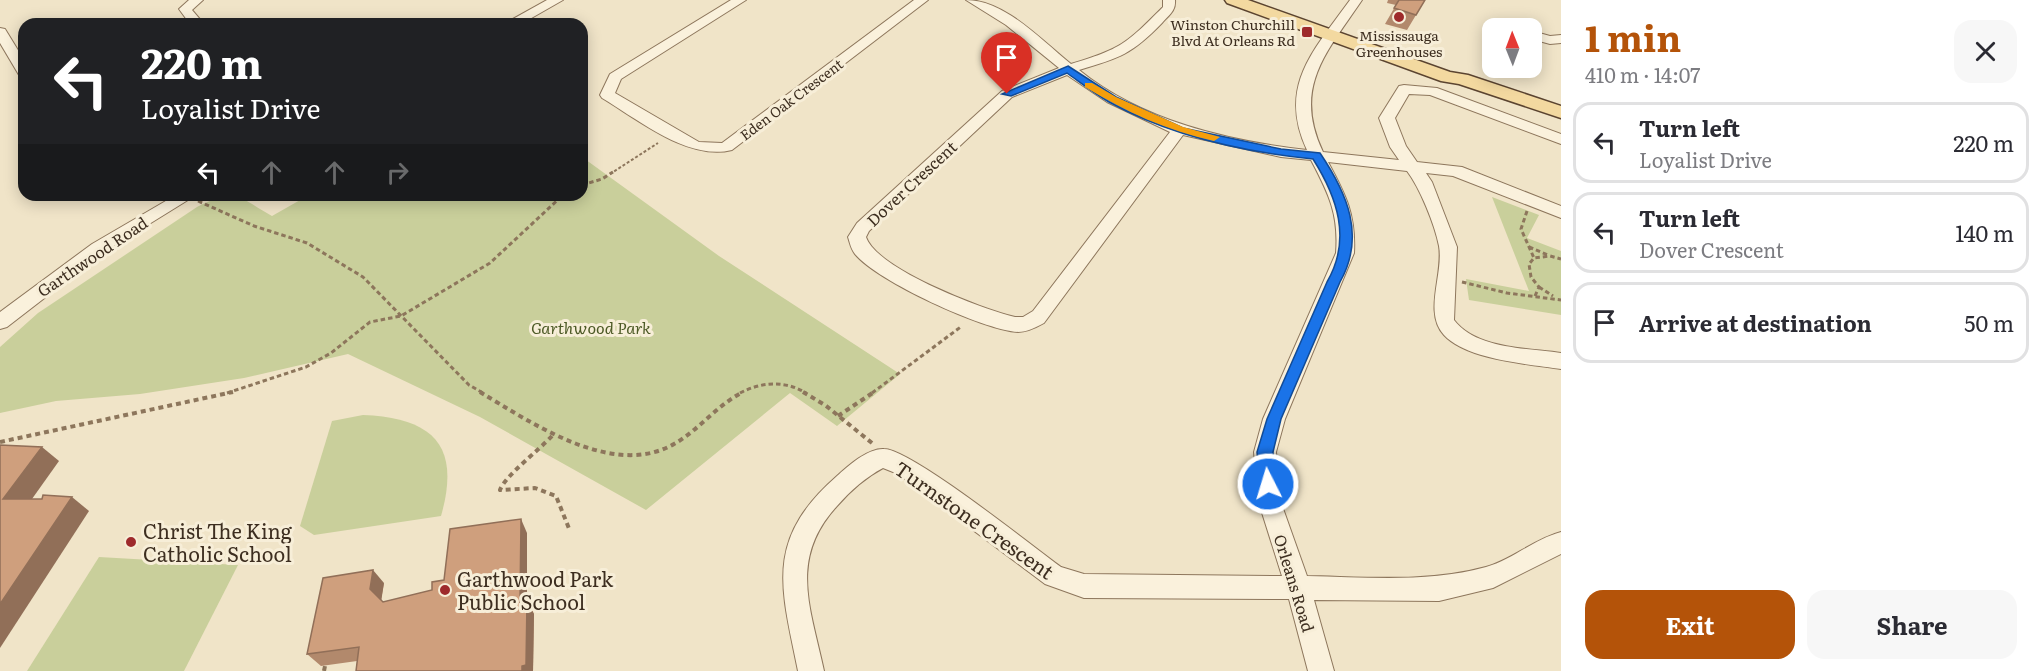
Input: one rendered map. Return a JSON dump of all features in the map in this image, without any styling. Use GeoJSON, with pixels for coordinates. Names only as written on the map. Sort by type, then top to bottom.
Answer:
{"type":"FeatureCollection","features":[{"type":"Feature","properties":{"kind":"main road"},"geometry":{"type":"LineString","coordinates":[[1233,0],[1451,68],[1462,78],[1561,112]]}},
{"type":"Feature","properties":{"kind":"main road"},"geometry":{"type":"LineString","coordinates":[[1259,0],[1335,32]]}},
{"type":"Feature","properties":{"kind":"street"},"geometry":{"type":"LineString","coordinates":[[192,18],[184,9],[197,0]]}},
{"type":"Feature","properties":{"kind":"street"},"geometry":{"type":"LineString","coordinates":[[522,18],[557,0]]}},
{"type":"Feature","properties":{"kind":"street","name":"Eden Oak Crescent"},"geometry":{"type":"LineString","coordinates":[[740,0],[615,77],[609,86],[607,95],[673,133],[708,149],[726,147],[922,0]]}},
{"type":"Feature","properties":{"kind":"street"},"geometry":{"type":"LineString","coordinates":[[972,0],[1011,22],[1068,69],[1112,99],[1179,130],[1281,152],[1456,171],[1561,212]]}},
{"type":"Feature","properties":{"kind":"street"},"geometry":{"type":"LineString","coordinates":[[1068,69],[1116,55],[1133,45],[1169,8],[1169,0]]}},
{"type":"Feature","properties":{"kind":"street","name":"Orleans Road"},"geometry":{"type":"LineString","coordinates":[[1321,671],[1299,590],[1269,500],[1265,452],[1274,419],[1344,262],[1344,208],[1335,185],[1316,156],[1302,118],[1303,91],[1312,66],[1356,0]]}},
{"type":"Feature","properties":{"kind":"street"},"geometry":{"type":"LineString","coordinates":[[0,32],[18,62]]}},
{"type":"Feature","properties":{"kind":"street"},"geometry":{"type":"LineString","coordinates":[[1542,38],[1561,39]]}},
{"type":"Feature","properties":{"kind":"street","name":"Dover Crescent"},"geometry":{"type":"LineString","coordinates":[[1068,69],[1007,94],[863,227],[857,237],[861,249],[868,257],[920,287],[975,314],[1016,325],[1031,322],[1040,316],[1179,130]]}},
{"type":"Feature","properties":{"kind":"street"},"geometry":{"type":"LineString","coordinates":[[1561,139],[1432,91],[1404,89],[1387,118],[1398,147],[1424,182],[1448,247],[1444,321],[1459,338],[1468,342],[1561,361]]}},
{"type":"Feature","properties":{"kind":"street","name":"Garthwood Road"},"geometry":{"type":"LineString","coordinates":[[0,321],[8,306],[177,201]]}},
{"type":"Feature","properties":{"kind":"street","name":"Turnstone Crescent"},"geometry":{"type":"LineString","coordinates":[[811,671],[794,584],[794,569],[799,544],[810,519],[867,465],[884,458],[906,467],[1040,566],[1071,584],[1107,588],[1439,589],[1493,577],[1549,546],[1561,543]]}},
{"type":"Feature","properties":{"kind":"path"},"geometry":{"type":"LineString","coordinates":[[588,183],[602,179],[673,133]]}},
{"type":"Feature","properties":{"kind":"path"},"geometry":{"type":"LineString","coordinates":[[200,201],[254,226],[308,243],[363,276],[469,386],[552,435],[604,452],[647,456],[675,444],[729,399],[756,385],[777,384],[799,389],[872,442],[884,458]]}},
{"type":"Feature","properties":{"kind":"path"},"geometry":{"type":"LineString","coordinates":[[0,442],[255,387],[309,367],[330,354],[364,323],[375,317],[401,316],[490,263],[557,201]]}},
{"type":"Feature","properties":{"kind":"path"},"geometry":{"type":"LineString","coordinates":[[1534,201],[1520,223],[1521,236],[1534,258],[1529,270],[1539,287],[1561,300]]}},
{"type":"Feature","properties":{"kind":"path"},"geometry":{"type":"LineString","coordinates":[[1529,248],[1561,259]]}},
{"type":"Feature","properties":{"kind":"path"},"geometry":{"type":"LineString","coordinates":[[1534,258],[1550,256]]}},
{"type":"Feature","properties":{"kind":"path"},"geometry":{"type":"LineString","coordinates":[[1446,277],[1484,288],[1555,297]]}},
{"type":"Feature","properties":{"kind":"path"},"geometry":{"type":"LineString","coordinates":[[1535,296],[1539,287]]}},
{"type":"Feature","properties":{"kind":"path"},"geometry":{"type":"LineString","coordinates":[[838,416],[900,374],[962,326]]}},
{"type":"Feature","properties":{"kind":"path"},"geometry":{"type":"LineString","coordinates":[[552,435],[526,463],[504,479],[500,490],[535,488],[556,496],[570,531]]}},
{"type":"Feature","properties":{"kind":"green space","name":"Garthwood Park"},"geometry":{"type":"Polygon","coordinates":[[[588,161],[719,256],[900,374],[837,426],[790,393],[646,510],[480,417],[348,354],[244,378],[140,394],[56,401],[0,413],[0,347],[38,313],[197,207],[210,201],[246,201],[272,216],[298,201],[588,201],[588,161]]]}},
{"type":"Feature","properties":{"kind":"green space"},"geometry":{"type":"Polygon","coordinates":[[[1492,197],[1539,215],[1527,238],[1561,251],[1561,315],[1469,300],[1466,279],[1529,291],[1492,197]]]}},
{"type":"Feature","properties":{"kind":"green space"},"geometry":{"type":"Polygon","coordinates":[[[363,415],[388,417],[408,422],[424,430],[436,440],[444,454],[447,471],[441,516],[314,535],[300,526],[332,421],[363,415]]]}},
{"type":"Feature","properties":{"kind":"green space"},"geometry":{"type":"Polygon","coordinates":[[[99,557],[238,565],[184,671],[27,671],[99,557]]]}},
{"type":"Feature","properties":{"kind":"building"},"geometry":{"type":"Polygon","coordinates":[[[1399,0],[1425,0],[1416,15],[1394,8],[1399,0]]]}},
{"type":"Feature","properties":{"kind":"building"},"geometry":{"type":"Polygon","coordinates":[[[0,445],[42,447],[3,499],[42,499],[43,495],[72,497],[0,604],[0,445]]]}},
{"type":"Feature","properties":{"kind":"building"},"geometry":{"type":"Polygon","coordinates":[[[521,519],[520,602],[527,601],[526,665],[522,666],[522,671],[356,671],[359,647],[307,654],[323,578],[373,570],[370,589],[383,602],[432,590],[432,582],[444,580],[450,529],[521,519]]]}},
{"type":"Feature","properties":{"kind":"slow traffic"},"geometry":{"type":"LineString","coordinates":[[1089,85],[1134,110],[1179,130],[1214,137]]}},
{"type":"Feature","properties":{"kind":"place","name":"Mississauga Greenhouses"},"geometry":{"type":"Point","coordinates":[1399,17]}},
{"type":"Feature","properties":{"kind":"place","name":"Winston Churchill Blvd At Orleans Rd"},"geometry":{"type":"Point","coordinates":[1307,32]}},
{"type":"Feature","properties":{"kind":"place","name":"Christ The King Catholic School"},"geometry":{"type":"Point","coordinates":[131,542]}},
{"type":"Feature","properties":{"kind":"place","name":"Garthwood Park Public School"},"geometry":{"type":"Point","coordinates":[445,590]}},
{"type":"Feature","properties":{"kind":"route"},"geometry":{"type":"LineString","coordinates":[[1007,94],[1068,69],[1112,99],[1179,130],[1281,152],[1316,156],[1335,185],[1344,208],[1346,237],[1344,262],[1274,419],[1265,452],[1268,484]]}}]}
